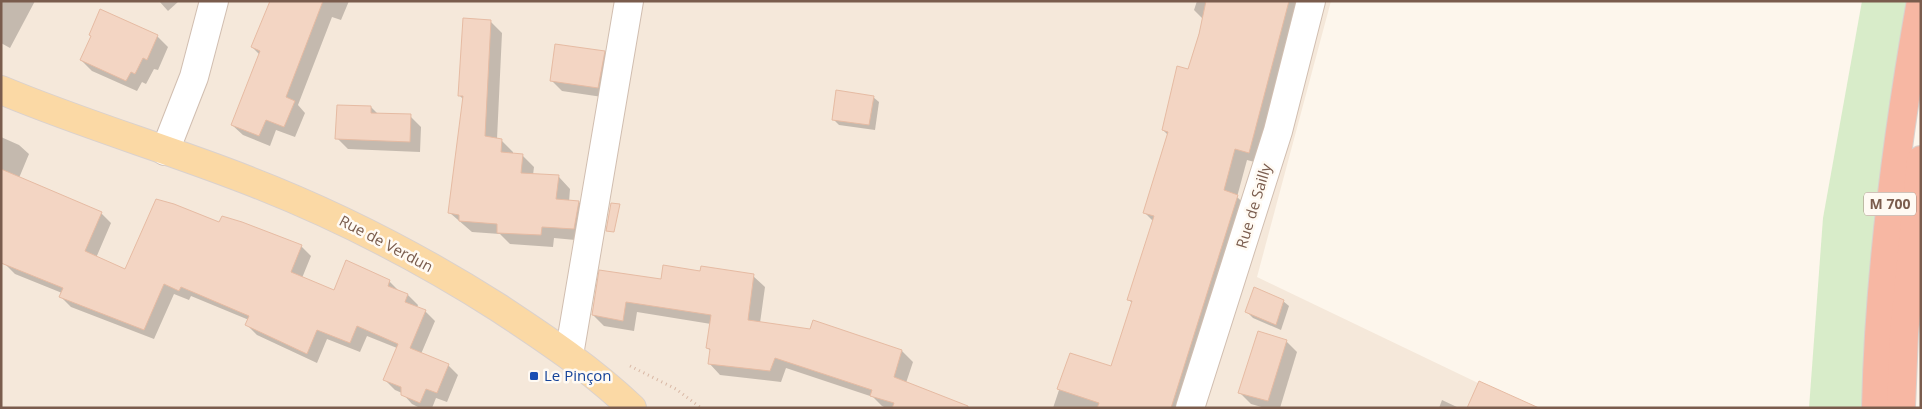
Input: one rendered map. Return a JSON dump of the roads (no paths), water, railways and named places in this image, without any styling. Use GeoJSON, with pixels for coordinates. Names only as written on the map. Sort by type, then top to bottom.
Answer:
{"type":"FeatureCollection","features":[{"type":"Feature","properties":{"kind":"highway","name":"M 700"},"geometry":{"type":"LineString","coordinates":[[1876,408],[1883,272],[1892,183],[1905,88],[1921,1]]}},
{"type":"Feature","properties":{"kind":"highway","name":"M 700"},"geometry":{"type":"LineString","coordinates":[[1900,408],[1904,334],[1921,160]]}},
{"type":"Feature","properties":{"kind":"main road","name":"Rue de Verdun"},"geometry":{"type":"LineString","coordinates":[[1,90],[110,133],[245,179],[312,206],[370,234],[474,292],[569,354],[632,408]]}},
{"type":"Feature","properties":{"kind":"street"},"geometry":{"type":"LineString","coordinates":[[166,152],[194,77],[214,1]]}},
{"type":"Feature","properties":{"kind":"street"},"geometry":{"type":"LineString","coordinates":[[569,354],[630,1]]}},
{"type":"Feature","properties":{"kind":"street","name":"Rue de Sailly"},"geometry":{"type":"LineString","coordinates":[[1190,408],[1278,131],[1311,1]]}},
{"type":"Feature","properties":{"kind":"place","name":"Le Pinçon"},"geometry":{"type":"Point","coordinates":[534,376]}}]}
